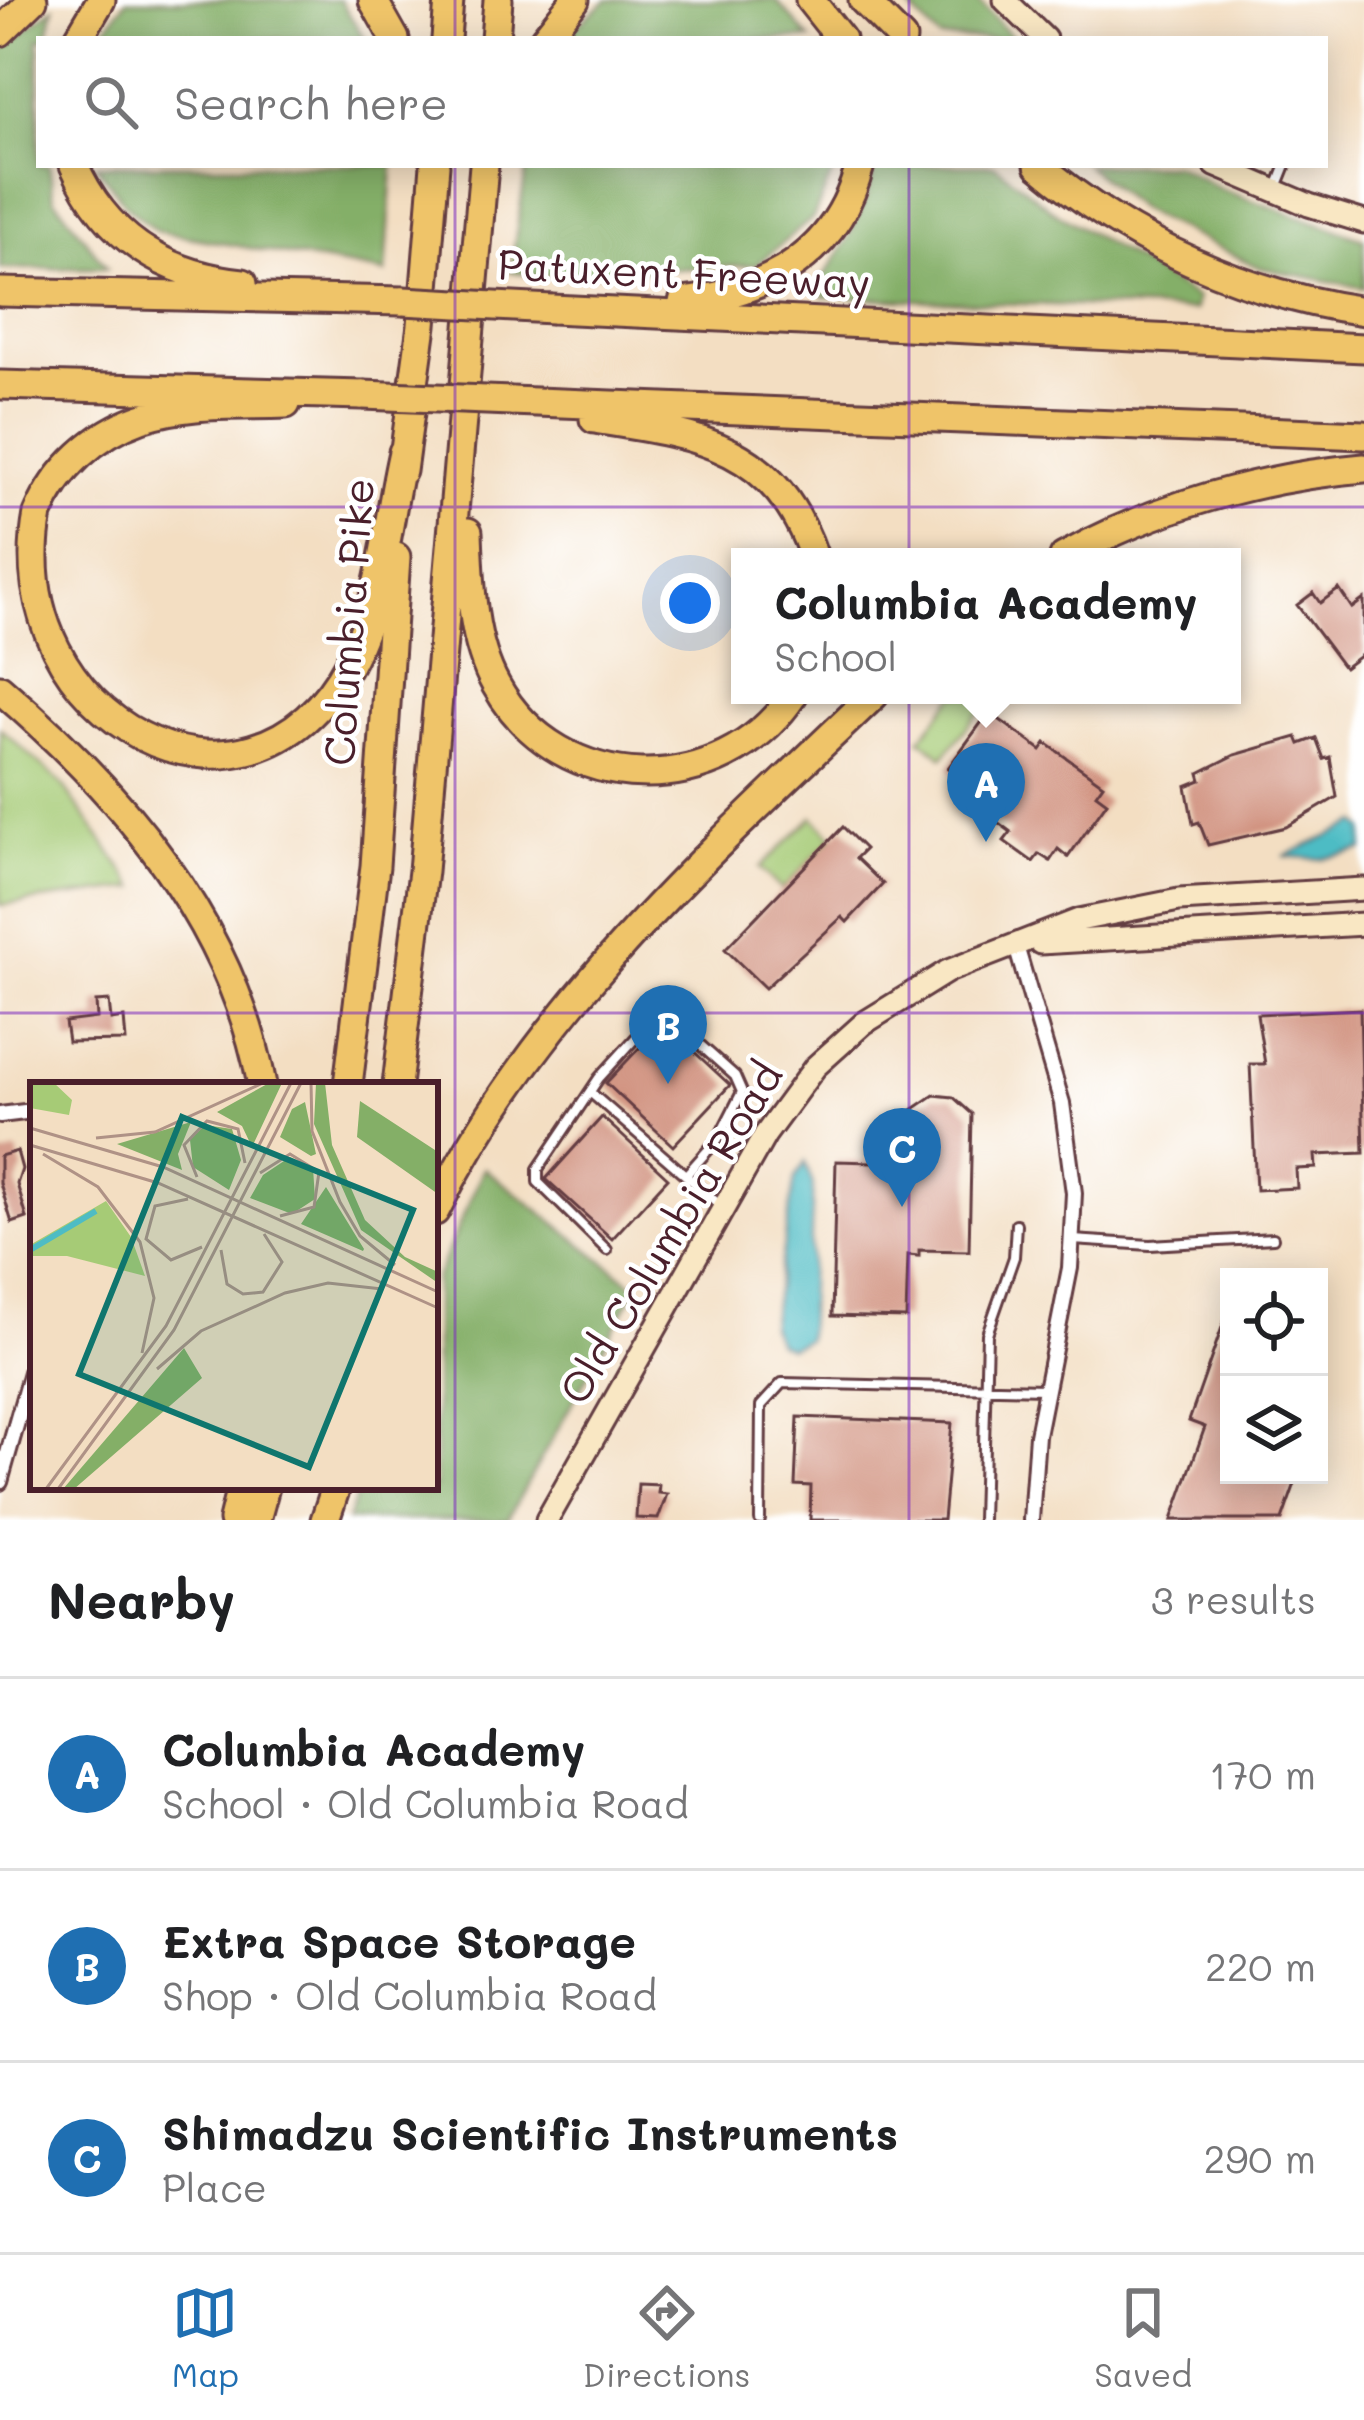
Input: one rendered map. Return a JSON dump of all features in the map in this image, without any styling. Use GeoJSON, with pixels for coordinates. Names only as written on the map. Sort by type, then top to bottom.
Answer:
{"type":"FeatureCollection","features":[{"type":"Feature","properties":{"kind":"highway"},"geometry":{"type":"LineString","coordinates":[[0,32],[33,0]]}},
{"type":"Feature","properties":{"kind":"highway"},"geometry":{"type":"LineString","coordinates":[[80,36],[101,0]]}},
{"type":"Feature","properties":{"kind":"highway"},"geometry":{"type":"LineString","coordinates":[[373,0],[393,36]]}},
{"type":"Feature","properties":{"kind":"highway"},"geometry":{"type":"LineString","coordinates":[[446,36],[449,0]]}},
{"type":"Feature","properties":{"kind":"highway"},"geometry":{"type":"LineString","coordinates":[[495,36],[498,0]]}},
{"type":"Feature","properties":{"kind":"highway"},"geometry":{"type":"LineString","coordinates":[[546,36],[575,0]]}},
{"type":"Feature","properties":{"kind":"highway"},"geometry":{"type":"LineString","coordinates":[[810,0],[839,36]]}},
{"type":"Feature","properties":{"kind":"highway"},"geometry":{"type":"LineString","coordinates":[[862,0],[899,36]]}},
{"type":"Feature","properties":{"kind":"highway"},"geometry":{"type":"LineString","coordinates":[[76,168],[115,229],[164,264],[223,281],[403,301]]}},
{"type":"Feature","properties":{"kind":"highway"},"geometry":{"type":"LineString","coordinates":[[416,168],[422,325]]}},
{"type":"Feature","properties":{"kind":"highway","name":"Columbia Pike"},"geometry":{"type":"LineString","coordinates":[[348,1082],[375,866],[403,452],[422,325],[436,168]]}},
{"type":"Feature","properties":{"kind":"highway"},"geometry":{"type":"LineString","coordinates":[[398,1082],[423,871],[484,168]]}},
{"type":"Feature","properties":{"kind":"highway"},"geometry":{"type":"LineString","coordinates":[[470,327],[500,168]]}},
{"type":"Feature","properties":{"kind":"highway"},"geometry":{"type":"LineString","coordinates":[[552,309],[718,298],[772,280],[796,265],[834,226],[859,168]]}},
{"type":"Feature","properties":{"kind":"highway"},"geometry":{"type":"LineString","coordinates":[[1043,168],[1103,213],[1201,266],[1302,299],[1364,311]]}},
{"type":"Feature","properties":{"kind":"highway","name":"Patuxent Freeway"},"geometry":{"type":"LineString","coordinates":[[0,292],[403,301],[1364,348]]}},
{"type":"Feature","properties":{"kind":"highway"},"geometry":{"type":"LineString","coordinates":[[0,385],[1364,435]]}},
{"type":"Feature","properties":{"kind":"highway"},"geometry":{"type":"LineString","coordinates":[[0,398],[286,404]]}},
{"type":"Feature","properties":{"kind":"highway"},"geometry":{"type":"LineString","coordinates":[[363,401],[190,408],[138,418],[113,430],[72,462],[41,507],[26,561],[24,593],[32,634],[67,696],[113,734],[173,754],[236,751],[290,728],[316,706],[349,665],[371,609],[403,452]]}},
{"type":"Feature","properties":{"kind":"highway"},"geometry":{"type":"LineString","coordinates":[[511,407],[698,437],[752,463],[790,505],[810,548]]}},
{"type":"Feature","properties":{"kind":"highway"},"geometry":{"type":"LineString","coordinates":[[584,417],[767,424],[960,420]]}},
{"type":"Feature","properties":{"kind":"highway"},"geometry":{"type":"LineString","coordinates":[[463,420],[470,584],[484,657],[509,704],[548,743],[606,769],[673,774],[709,764],[748,743],[785,704]]}},
{"type":"Feature","properties":{"kind":"highway"},"geometry":{"type":"LineString","coordinates":[[1085,548],[1203,498],[1264,482],[1364,468]]}},
{"type":"Feature","properties":{"kind":"highway"},"geometry":{"type":"LineString","coordinates":[[0,689],[105,789],[180,884],[227,976],[261,1082]]}},
{"type":"Feature","properties":{"kind":"highway"},"geometry":{"type":"LineString","coordinates":[[438,1205],[492,1107],[584,988],[733,832],[865,704]]}},
{"type":"Feature","properties":{"kind":"highway"},"geometry":{"type":"LineString","coordinates":[[233,1520],[241,1490]]}},
{"type":"Feature","properties":{"kind":"highway"},"geometry":{"type":"LineString","coordinates":[[256,1520],[264,1490]]}},
{"type":"Feature","properties":{"kind":"highway"},"geometry":{"type":"LineString","coordinates":[[308,1520],[315,1490]]}},
{"type":"Feature","properties":{"kind":"highway"},"geometry":{"type":"LineString","coordinates":[[325,1520],[335,1490]]}},
{"type":"Feature","properties":{"kind":"street"},"geometry":{"type":"LineString","coordinates":[[1005,0],[1042,36]]}},
{"type":"Feature","properties":{"kind":"street"},"geometry":{"type":"LineString","coordinates":[[1223,168],[1275,192],[1364,222]]}},
{"type":"Feature","properties":{"kind":"street","name":"Old Columbia Road"},"geometry":{"type":"LineString","coordinates":[[547,1520],[765,1135],[842,1041],[920,985],[1079,920],[1145,905],[1364,889]]}},
{"type":"Feature","properties":{"kind":"street","name":"Old Columbia Road"},"geometry":{"type":"LineString","coordinates":[[1016,946],[1364,924]]}},
{"type":"Feature","properties":{"kind":"street"},"geometry":{"type":"LineString","coordinates":[[1016,946],[1062,1103],[1074,1193],[1073,1240],[1044,1389],[1031,1520]]}},
{"type":"Feature","properties":{"kind":"street"},"geometry":{"type":"LineString","coordinates":[[0,1115],[30,1112]]}},
{"type":"Feature","properties":{"kind":"street"},"geometry":{"type":"LineString","coordinates":[[0,1482],[30,1375]]}},
{"type":"Feature","properties":{"kind":"lane"},"geometry":{"type":"LineString","coordinates":[[1275,192],[1285,168]]}},
{"type":"Feature","properties":{"kind":"lane"},"geometry":{"type":"LineString","coordinates":[[607,1250],[536,1177],[591,1093],[662,1010],[735,1076],[742,1092],[718,1139],[686,1175]]}},
{"type":"Feature","properties":{"kind":"lane"},"geometry":{"type":"LineString","coordinates":[[591,1093],[724,1208]]}},
{"type":"Feature","properties":{"kind":"lane"},"geometry":{"type":"LineString","coordinates":[[982,1520],[989,1322],[1014,1256],[1016,1224]]}},
{"type":"Feature","properties":{"kind":"lane"},"geometry":{"type":"LineString","coordinates":[[1073,1240],[1150,1245],[1274,1238]]}},
{"type":"Feature","properties":{"kind":"lane"},"geometry":{"type":"LineString","coordinates":[[760,1520],[761,1406],[782,1383],[1044,1389]]}},
{"type":"Feature","properties":{"kind":"green space"},"geometry":{"type":"Polygon","coordinates":[[[126,0],[340,0],[363,36],[100,36],[126,0]]]}},
{"type":"Feature","properties":{"kind":"green space"},"geometry":{"type":"Polygon","coordinates":[[[607,0],[776,0],[807,36],[565,36],[607,0]]]}},
{"type":"Feature","properties":{"kind":"green space"},"geometry":{"type":"Polygon","coordinates":[[[902,0],[977,0],[1011,36],[937,36],[902,0]]]}},
{"type":"Feature","properties":{"kind":"green space"},"geometry":{"type":"Polygon","coordinates":[[[54,7],[48,36],[36,36],[36,168],[49,168],[54,198],[107,268],[0,269],[0,50],[54,7]]]}},
{"type":"Feature","properties":{"kind":"green space"},"geometry":{"type":"Polygon","coordinates":[[[98,168],[393,168],[386,273],[156,231],[126,206],[98,168]]]}},
{"type":"Feature","properties":{"kind":"green space"},"geometry":{"type":"Polygon","coordinates":[[[527,168],[835,168],[813,218],[756,265],[537,276],[510,271],[527,168]]]}},
{"type":"Feature","properties":{"kind":"green space"},"geometry":{"type":"Polygon","coordinates":[[[875,168],[999,168],[1052,210],[1197,298],[1195,310],[823,297],[821,280],[867,196],[875,168]]]}},
{"type":"Feature","properties":{"kind":"green space"},"geometry":{"type":"Polygon","coordinates":[[[1090,168],[1182,168],[1222,190],[1364,239],[1364,288],[1261,268],[1140,210],[1090,168]]]}},
{"type":"Feature","properties":{"kind":"green space"},"geometry":{"type":"Polygon","coordinates":[[[948,704],[985,705],[943,757],[920,739],[948,704]]]}},
{"type":"Feature","properties":{"kind":"green space"},"geometry":{"type":"Polygon","coordinates":[[[0,728],[61,783],[136,888],[0,905],[0,728]]]}},
{"type":"Feature","properties":{"kind":"green space"},"geometry":{"type":"Polygon","coordinates":[[[813,817],[833,837],[782,890],[760,868],[813,817]]]}},
{"type":"Feature","properties":{"kind":"green space"},"geometry":{"type":"Polygon","coordinates":[[[484,1168],[637,1287],[507,1520],[347,1520],[358,1490],[438,1490],[438,1273],[484,1168]]]}},
{"type":"Feature","properties":{"kind":"water"},"geometry":{"type":"Polygon","coordinates":[[[1358,823],[1364,829],[1363,850],[1321,859],[1284,856],[1358,823]]]}},
{"type":"Feature","properties":{"kind":"water"},"geometry":{"type":"Polygon","coordinates":[[[805,1163],[813,1185],[807,1340],[789,1347],[778,1343],[770,1326],[795,1178],[805,1163]]]}},
{"type":"Feature","properties":{"kind":"building"},"geometry":{"type":"Polygon","coordinates":[[[1339,589],[1352,608],[1364,599],[1364,653],[1344,668],[1297,605],[1313,593],[1320,603],[1339,589]]]}},
{"type":"Feature","properties":{"kind":"building"},"geometry":{"type":"Polygon","coordinates":[[[989,712],[1041,750],[1046,743],[1103,784],[1096,794],[1107,802],[1068,857],[1058,849],[1050,861],[1039,854],[1033,862],[1004,841],[1011,832],[977,807],[986,795],[948,768],[989,712]]]}},
{"type":"Feature","properties":{"kind":"building"},"geometry":{"type":"Polygon","coordinates":[[[1297,737],[1300,744],[1316,738],[1324,759],[1330,757],[1337,797],[1286,827],[1208,845],[1199,822],[1193,824],[1186,786],[1201,780],[1199,773],[1235,755],[1297,737]]]}},
{"type":"Feature","properties":{"kind":"building"},"geometry":{"type":"Polygon","coordinates":[[[843,827],[865,849],[856,858],[883,884],[847,922],[842,917],[765,988],[725,949],[843,827]]]}},
{"type":"Feature","properties":{"kind":"building"},"geometry":{"type":"Polygon","coordinates":[[[109,1001],[111,1020],[124,1018],[126,1041],[68,1042],[65,1022],[97,1018],[96,1002],[109,1001]]]}},
{"type":"Feature","properties":{"kind":"building"},"geometry":{"type":"Polygon","coordinates":[[[1360,1009],[1364,1153],[1315,1155],[1316,1168],[1296,1169],[1297,1188],[1256,1190],[1250,1064],[1265,1064],[1257,1014],[1360,1009]]]}},
{"type":"Feature","properties":{"kind":"building"},"geometry":{"type":"Polygon","coordinates":[[[663,1023],[730,1085],[673,1146],[606,1083],[663,1023]]]}},
{"type":"Feature","properties":{"kind":"building"},"geometry":{"type":"Polygon","coordinates":[[[934,1095],[953,1097],[972,1114],[969,1251],[919,1250],[919,1256],[908,1255],[906,1318],[832,1316],[836,1161],[908,1163],[909,1112],[934,1095]]]}},
{"type":"Feature","properties":{"kind":"building"},"geometry":{"type":"Polygon","coordinates":[[[602,1117],[668,1178],[612,1239],[546,1179],[602,1117]]]}},
{"type":"Feature","properties":{"kind":"building"},"geometry":{"type":"Polygon","coordinates":[[[17,1151],[22,1169],[17,1184],[27,1218],[12,1223],[0,1183],[0,1156],[17,1151]]]}},
{"type":"Feature","properties":{"kind":"building"},"geometry":{"type":"Polygon","coordinates":[[[1220,1333],[1220,1484],[1295,1484],[1282,1520],[1172,1520],[1205,1427],[1189,1421],[1220,1333]]]}},
{"type":"Feature","properties":{"kind":"building"},"geometry":{"type":"Polygon","coordinates":[[[798,1417],[952,1423],[943,1520],[810,1520],[811,1486],[795,1485],[798,1417]]]}},
{"type":"Feature","properties":{"kind":"building"},"geometry":{"type":"Polygon","coordinates":[[[638,1484],[659,1485],[658,1493],[667,1494],[658,1519],[636,1518],[638,1484]]]}},
{"type":"Feature","properties":{"kind":"place","name":"Columbia Academy"},"geometry":{"type":"Point","coordinates":[986,842]}},
{"type":"Feature","properties":{"kind":"place","name":"Extra Space Storage"},"geometry":{"type":"Point","coordinates":[668,1084]}},
{"type":"Feature","properties":{"kind":"place","name":"Shimadzu Scientific Instruments"},"geometry":{"type":"Point","coordinates":[902,1207]}}]}
